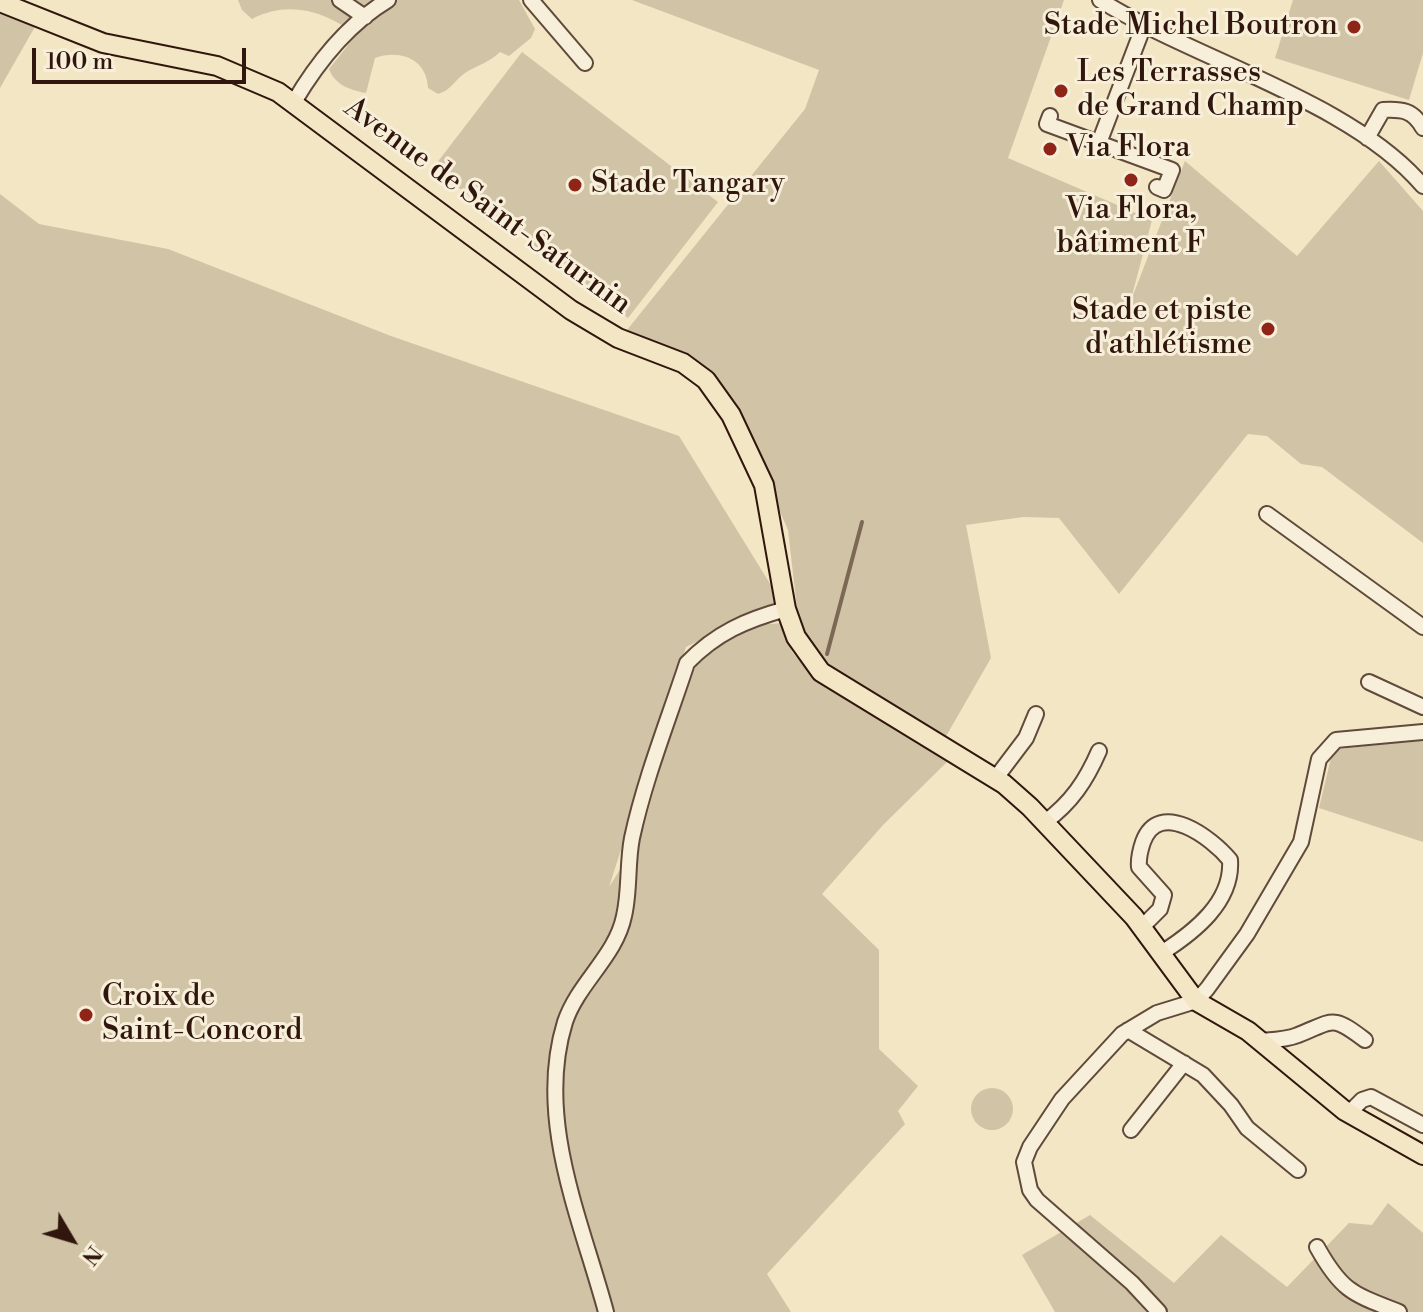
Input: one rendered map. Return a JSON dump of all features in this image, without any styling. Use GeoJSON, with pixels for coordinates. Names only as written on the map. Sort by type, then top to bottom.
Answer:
{"type":"FeatureCollection","features":[{"type":"Feature","properties":{"kind":"main road","name":"Avenue de Saint-Saturnin"},"geometry":{"type":"LineString","coordinates":[[0,2],[103,43],[217,66],[294,102],[571,310],[618,338],[683,363],[706,380],[731,415],[764,485],[786,609],[796,637],[821,672],[995,779],[1045,822],[1142,927],[1196,1001]]}},
{"type":"Feature","properties":{"kind":"main road"},"geometry":{"type":"LineString","coordinates":[[1196,1001],[1231,1018],[1349,1113],[1423,1155]]}},
{"type":"Feature","properties":{"kind":"street"},"geometry":{"type":"LineString","coordinates":[[340,0],[365,17]]}},
{"type":"Feature","properties":{"kind":"street"},"geometry":{"type":"LineString","coordinates":[[294,102],[313,71],[365,17],[388,0]]}},
{"type":"Feature","properties":{"kind":"street"},"geometry":{"type":"LineString","coordinates":[[531,0],[585,63]]}},
{"type":"Feature","properties":{"kind":"street"},"geometry":{"type":"LineString","coordinates":[[1100,0],[1144,25],[1346,124],[1404,165],[1423,186]]}},
{"type":"Feature","properties":{"kind":"street"},"geometry":{"type":"LineString","coordinates":[[1099,143],[1144,25]]}},
{"type":"Feature","properties":{"kind":"street"},"geometry":{"type":"LineString","coordinates":[[1367,138],[1383,110],[1403,109],[1417,116],[1423,128]]}},
{"type":"Feature","properties":{"kind":"street"},"geometry":{"type":"LineString","coordinates":[[1050,116],[1047,124],[1172,170],[1164,190],[1157,187]]}},
{"type":"Feature","properties":{"kind":"street"},"geometry":{"type":"LineString","coordinates":[[1267,514],[1423,627]]}},
{"type":"Feature","properties":{"kind":"street"},"geometry":{"type":"LineString","coordinates":[[606,1312],[572,1203],[561,1151],[556,1071],[566,1020],[583,984],[614,942],[624,917],[632,839],[687,663],[708,642],[733,627],[786,609]]}},
{"type":"Feature","properties":{"kind":"street"},"geometry":{"type":"LineString","coordinates":[[1369,682],[1423,707]]}},
{"type":"Feature","properties":{"kind":"street"},"geometry":{"type":"LineString","coordinates":[[995,779],[1020,748],[1036,714]]}},
{"type":"Feature","properties":{"kind":"street"},"geometry":{"type":"LineString","coordinates":[[1159,1312],[1132,1283],[1037,1200],[1025,1176],[1024,1162],[1030,1147],[1062,1099],[1128,1030],[1157,1013],[1196,1001],[1247,934],[1301,842],[1319,759],[1326,747],[1343,738],[1423,732]]}},
{"type":"Feature","properties":{"kind":"street"},"geometry":{"type":"LineString","coordinates":[[1045,822],[1068,803],[1082,785],[1099,751]]}},
{"type":"Feature","properties":{"kind":"street"},"geometry":{"type":"LineString","coordinates":[[1142,927],[1160,909],[1164,895],[1139,867],[1141,849],[1152,825],[1159,821],[1179,823],[1226,855],[1231,867],[1214,909],[1193,931],[1163,952]]}},
{"type":"Feature","properties":{"kind":"street"},"geometry":{"type":"LineString","coordinates":[[1260,1041],[1289,1038],[1328,1020],[1345,1024],[1365,1040]]}},
{"type":"Feature","properties":{"kind":"street"},"geometry":{"type":"LineString","coordinates":[[1128,1030],[1203,1075],[1247,1128],[1298,1170]]}},
{"type":"Feature","properties":{"kind":"street"},"geometry":{"type":"LineString","coordinates":[[1131,1130],[1184,1063]]}},
{"type":"Feature","properties":{"kind":"street"},"geometry":{"type":"LineString","coordinates":[[1349,1113],[1362,1100],[1371,1097],[1423,1125]]}},
{"type":"Feature","properties":{"kind":"street"},"geometry":{"type":"LineString","coordinates":[[1317,1247],[1331,1272],[1349,1292],[1399,1312]]}},
{"type":"Feature","properties":{"kind":"shaded area"},"geometry":{"type":"Polygon","coordinates":[[[238,0],[519,0],[535,29],[531,38],[509,56],[500,52],[438,94],[428,88],[423,70],[410,59],[394,55],[375,58],[366,93],[344,86],[329,69],[356,35],[319,14],[293,9],[266,13],[252,19],[242,10],[238,0]]]}},
{"type":"Feature","properties":{"kind":"shaded area"},"geometry":{"type":"Polygon","coordinates":[[[632,0],[1064,0],[1008,158],[1152,220],[1130,303],[1185,161],[1297,256],[1379,161],[1423,211],[1423,543],[1322,467],[1301,464],[1267,436],[1248,434],[1119,594],[1059,518],[1023,517],[966,525],[991,658],[945,738],[833,674],[814,650],[798,617],[788,530],[741,422],[669,350],[627,330],[805,109],[819,70],[632,0]]]}},
{"type":"Feature","properties":{"kind":"shaded area","name":"Stade Michel Boutron"},"geometry":{"type":"Polygon","coordinates":[[[1293,0],[1423,0],[1423,53],[1409,100],[1275,58],[1293,0]]]}},
{"type":"Feature","properties":{"kind":"shaded area"},"geometry":{"type":"Polygon","coordinates":[[[0,9],[36,25],[0,88],[0,9]]]}},
{"type":"Feature","properties":{"kind":"shaded area","name":"Stade Tangary"},"geometry":{"type":"Polygon","coordinates":[[[522,52],[718,202],[628,318],[433,168],[522,52]]]}},
{"type":"Feature","properties":{"kind":"shaded area"},"geometry":{"type":"Polygon","coordinates":[[[0,194],[39,224],[168,249],[391,336],[679,436],[780,600],[686,647],[609,887],[640,838],[686,679],[710,650],[758,625],[782,623],[792,652],[815,679],[947,762],[883,825],[822,894],[879,950],[879,1049],[918,1086],[898,1111],[905,1124],[767,1274],[791,1312],[0,1312],[0,194]]]}},
{"type":"Feature","properties":{"kind":"shaded area"},"geometry":{"type":"Polygon","coordinates":[[[1423,740],[1423,842],[1319,808],[1331,758],[1339,749],[1423,740]]]}},
{"type":"Feature","properties":{"kind":"shaded area"},"geometry":{"type":"Polygon","coordinates":[[[992,1088],[1007,1094],[1013,1109],[1007,1124],[992,1130],[977,1124],[971,1109],[977,1094],[992,1088]]]}},
{"type":"Feature","properties":{"kind":"shaded area"},"geometry":{"type":"Polygon","coordinates":[[[1388,1203],[1423,1233],[1423,1312],[1055,1312],[1022,1255],[1090,1215],[1174,1283],[1221,1235],[1287,1287],[1349,1223],[1372,1225],[1388,1203]]]}},
{"type":"Feature","properties":{"kind":"waterway"},"geometry":{"type":"LineString","coordinates":[[827,654],[862,522]]}},
{"type":"Feature","properties":{"kind":"place","name":"Stade Michel Boutron"},"geometry":{"type":"Point","coordinates":[1354,27]}},
{"type":"Feature","properties":{"kind":"place","name":"Les Terrasses de Grand Champ"},"geometry":{"type":"Point","coordinates":[1061,91]}},
{"type":"Feature","properties":{"kind":"place","name":"Via Flora"},"geometry":{"type":"Point","coordinates":[1050,149]}},
{"type":"Feature","properties":{"kind":"place","name":"Via Flora, bâtiment F"},"geometry":{"type":"Point","coordinates":[1131,180]}},
{"type":"Feature","properties":{"kind":"place","name":"Stade Tangary"},"geometry":{"type":"Point","coordinates":[575,185]}},
{"type":"Feature","properties":{"kind":"place","name":"Stade et piste d'athlétisme"},"geometry":{"type":"Point","coordinates":[1268,329]}},
{"type":"Feature","properties":{"kind":"place","name":"Croix de Saint-Concord"},"geometry":{"type":"Point","coordinates":[86,1015]}}]}
